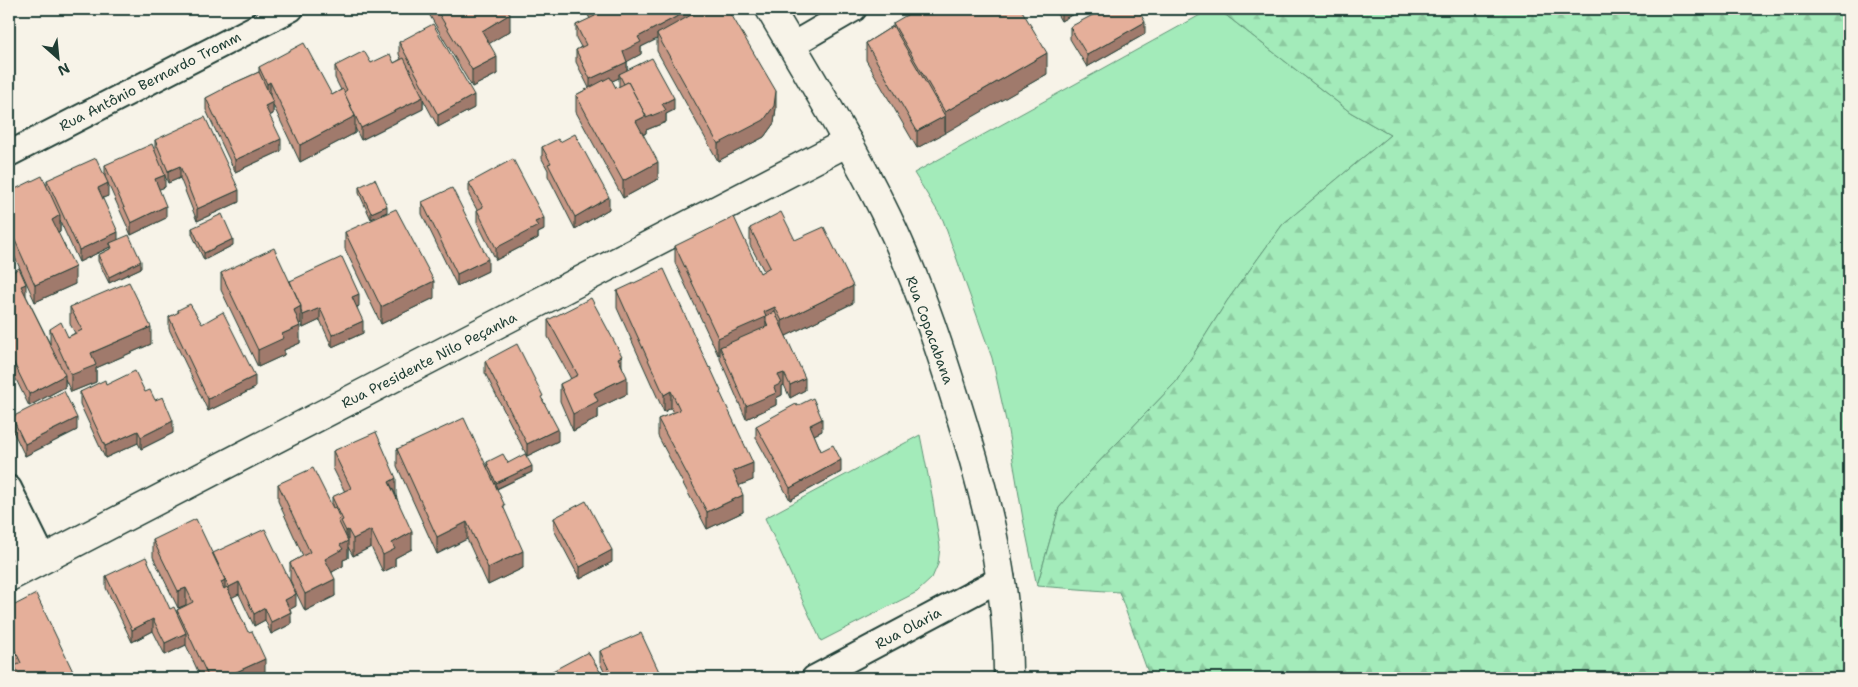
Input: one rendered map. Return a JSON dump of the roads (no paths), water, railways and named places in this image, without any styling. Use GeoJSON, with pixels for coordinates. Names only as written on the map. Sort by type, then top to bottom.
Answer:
{"type":"FeatureCollection","features":[{"type":"Feature","properties":{"kind":"street","name":"Rua Antônio Bernardo Tromm"},"geometry":{"type":"LineString","coordinates":[[9,154],[291,9]]}},
{"type":"Feature","properties":{"kind":"street","name":"Rua Copacabana"},"geometry":{"type":"LineString","coordinates":[[770,9],[848,142],[887,218],[928,315],[983,489],[1002,578],[1008,652],[1008,678]]}},
{"type":"Feature","properties":{"kind":"street"},"geometry":{"type":"LineString","coordinates":[[792,45],[854,9]]}},
{"type":"Feature","properties":{"kind":"street","name":"Rua Presidente Nilo Peçanha"},"geometry":{"type":"LineString","coordinates":[[27,568],[848,142]]}},
{"type":"Feature","properties":{"kind":"street"},"geometry":{"type":"LineString","coordinates":[[9,488],[27,568]]}},
{"type":"Feature","properties":{"kind":"street"},"geometry":{"type":"LineString","coordinates":[[9,527],[27,568]]}},
{"type":"Feature","properties":{"kind":"street","name":"Rua Olaria"},"geometry":{"type":"LineString","coordinates":[[814,678],[1002,578]]}}]}
